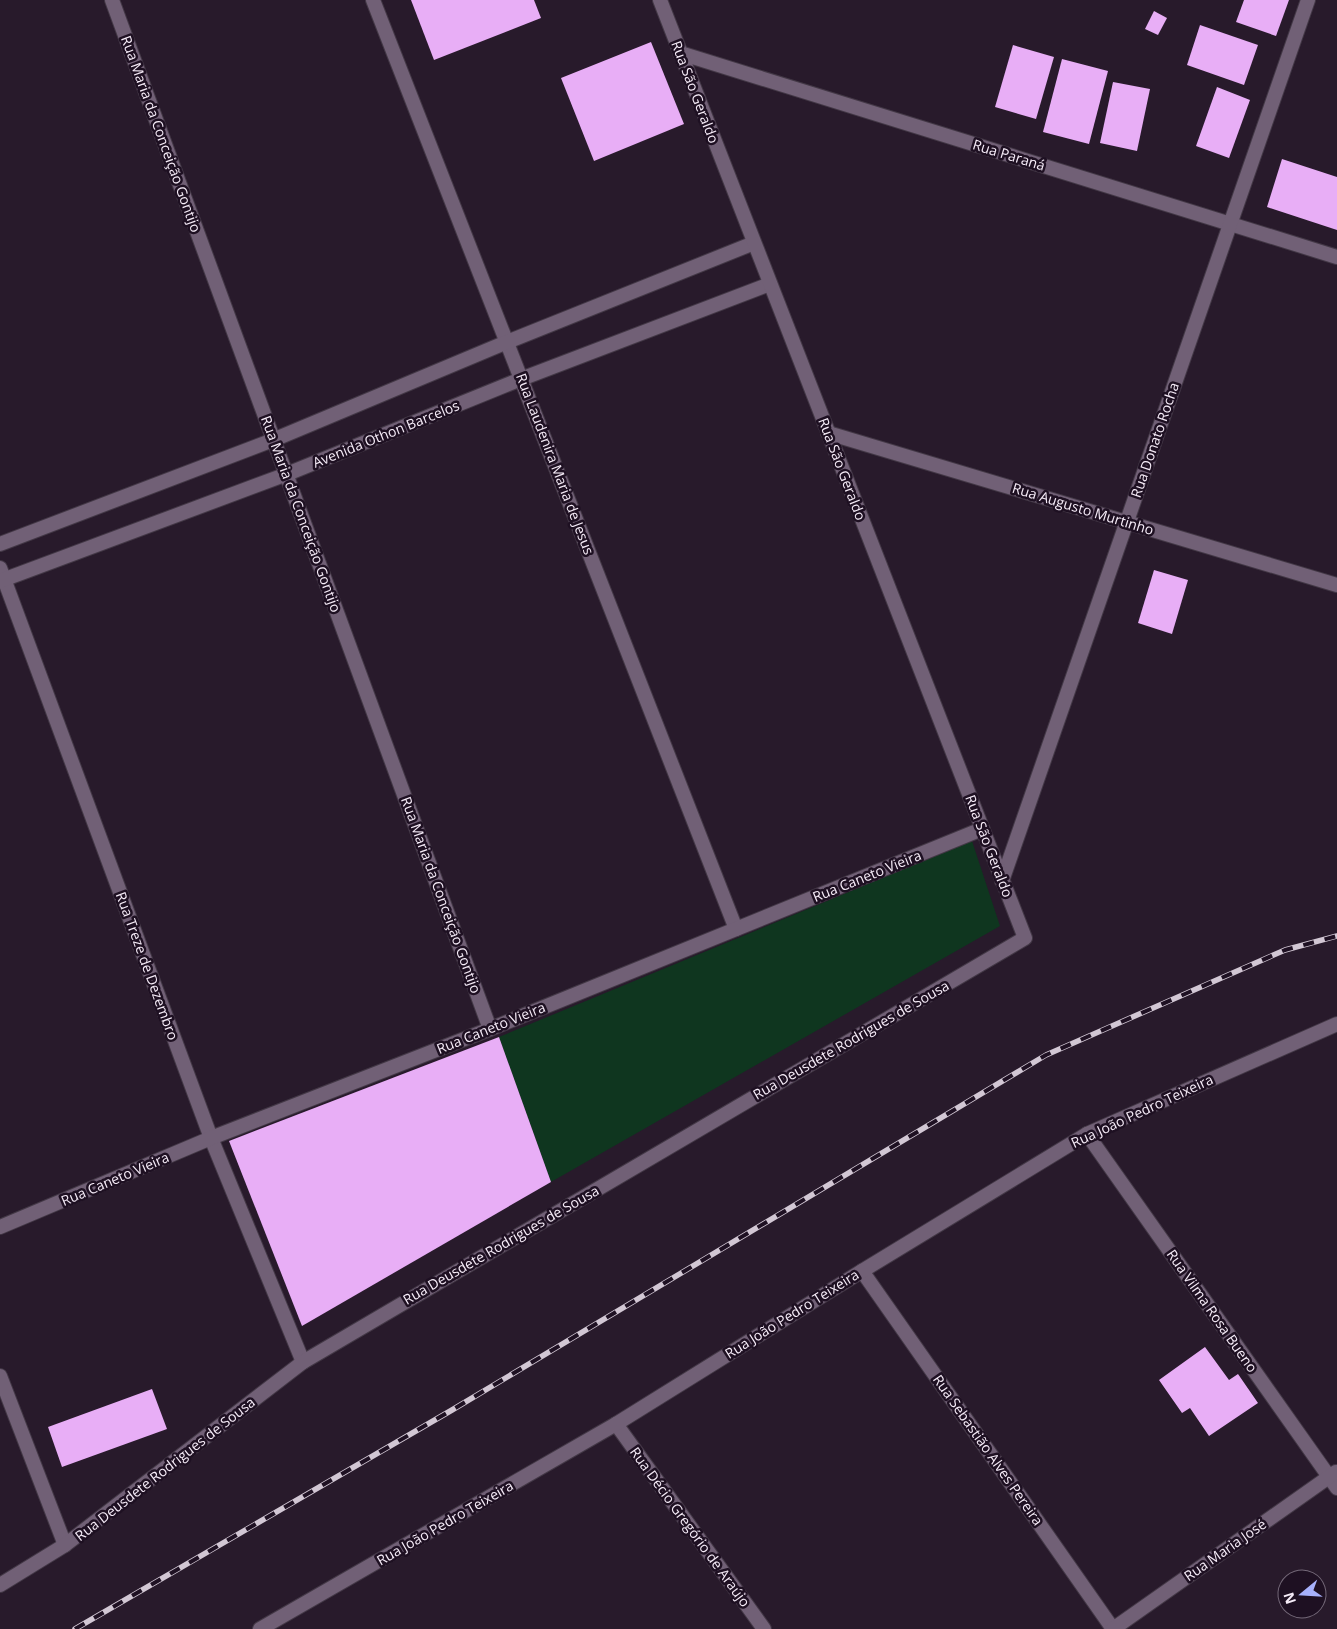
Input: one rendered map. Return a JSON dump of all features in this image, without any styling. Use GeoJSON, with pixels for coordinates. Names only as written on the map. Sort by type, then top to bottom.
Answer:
{"type":"FeatureCollection","features":[{"type":"Feature","properties":{"kind":"street","name":"Rua Maria da Conceição Gontijo"},"geometry":{"type":"LineString","coordinates":[[112,0],[490,1029]]}},
{"type":"Feature","properties":{"kind":"street","name":"Rua Laudenira Maria de Jesus"},"geometry":{"type":"LineString","coordinates":[[373,0],[736,929]]}},
{"type":"Feature","properties":{"kind":"street","name":"Rua São Geraldo"},"geometry":{"type":"LineString","coordinates":[[660,0],[1025,938]]}},
{"type":"Feature","properties":{"kind":"street","name":"Rua Donato Rocha"},"geometry":{"type":"LineString","coordinates":[[1002,881],[1308,0]]}},
{"type":"Feature","properties":{"kind":"street","name":"Rua Paraná"},"geometry":{"type":"LineString","coordinates":[[680,53],[1337,257]]}},
{"type":"Feature","properties":{"kind":"street"},"geometry":{"type":"LineString","coordinates":[[0,544],[273,440],[507,342],[754,244]]}},
{"type":"Feature","properties":{"kind":"street","name":"Avenida Othon Barcelos"},"geometry":{"type":"LineString","coordinates":[[1,576],[287,474],[522,379],[770,284]]}},
{"type":"Feature","properties":{"kind":"street","name":"Rua Augusto Murtinho"},"geometry":{"type":"LineString","coordinates":[[828,433],[1337,585]]}},
{"type":"Feature","properties":{"kind":"street","name":"Rua Treze de Dezembro"},"geometry":{"type":"LineString","coordinates":[[1,576],[211,1138],[303,1362]]}},
{"type":"Feature","properties":{"kind":"street","name":"Rua Caneto Vieira"},"geometry":{"type":"LineString","coordinates":[[0,1227],[211,1138],[490,1029],[982,829]]}},
{"type":"Feature","properties":{"kind":"street","name":"Rua Deusdete Rodrigues de Sousa"},"geometry":{"type":"LineString","coordinates":[[0,1585],[65,1545],[303,1362],[1025,938]]}},
{"type":"Feature","properties":{"kind":"street","name":"Rua João Pedro Teixeira"},"geometry":{"type":"LineString","coordinates":[[260,1629],[616,1424],[1087,1134],[1337,1024]]}},
{"type":"Feature","properties":{"kind":"street","name":"Rua Vilma Rosa Bueno"},"geometry":{"type":"LineString","coordinates":[[1087,1134],[1334,1478]]}},
{"type":"Feature","properties":{"kind":"street","name":"Rua Sebastião Alves Pereira"},"geometry":{"type":"LineString","coordinates":[[862,1271],[1113,1629]]}},
{"type":"Feature","properties":{"kind":"street"},"geometry":{"type":"LineString","coordinates":[[0,1376],[65,1545]]}},
{"type":"Feature","properties":{"kind":"street","name":"Rua Décio Gregório de Araújo"},"geometry":{"type":"LineString","coordinates":[[616,1424],[764,1629]]}},
{"type":"Feature","properties":{"kind":"street","name":"Rua Maria José"},"geometry":{"type":"LineString","coordinates":[[1113,1629],[1334,1478]]}},
{"type":"Feature","properties":{"kind":"green space"},"geometry":{"type":"Polygon","coordinates":[[[972,841],[1000,926],[551,1182],[499,1037],[972,841]]]}},
{"type":"Feature","properties":{"kind":"building"},"geometry":{"type":"Polygon","coordinates":[[[411,0],[534,0],[541,18],[434,60],[411,0]]]}},
{"type":"Feature","properties":{"kind":"building"},"geometry":{"type":"Polygon","coordinates":[[[1244,0],[1289,0],[1276,36],[1236,22],[1244,0]]]}},
{"type":"Feature","properties":{"kind":"building"},"geometry":{"type":"Polygon","coordinates":[[[1154,11],[1167,18],[1158,35],[1145,29],[1154,11]]]}},
{"type":"Feature","properties":{"kind":"building"},"geometry":{"type":"Polygon","coordinates":[[[1200,25],[1258,45],[1244,85],[1187,65],[1200,25]]]}},
{"type":"Feature","properties":{"kind":"building"},"geometry":{"type":"Polygon","coordinates":[[[651,42],[684,124],[594,161],[561,78],[651,42]]]}},
{"type":"Feature","properties":{"kind":"building"},"geometry":{"type":"Polygon","coordinates":[[[1013,45],[1054,57],[1036,119],[995,107],[1013,45]]]}},
{"type":"Feature","properties":{"kind":"building"},"geometry":{"type":"Polygon","coordinates":[[[1062,59],[1108,71],[1089,144],[1043,132],[1062,59]]]}},
{"type":"Feature","properties":{"kind":"building"},"geometry":{"type":"Polygon","coordinates":[[[1113,82],[1150,89],[1137,151],[1100,143],[1113,82]]]}},
{"type":"Feature","properties":{"kind":"building"},"geometry":{"type":"Polygon","coordinates":[[[1217,87],[1250,100],[1229,158],[1196,146],[1217,87]]]}},
{"type":"Feature","properties":{"kind":"building"},"geometry":{"type":"Polygon","coordinates":[[[1282,159],[1337,177],[1337,230],[1267,207],[1282,159]]]}},
{"type":"Feature","properties":{"kind":"building"},"geometry":{"type":"Polygon","coordinates":[[[1154,570],[1188,580],[1172,634],[1138,623],[1154,570]]]}},
{"type":"Feature","properties":{"kind":"building"},"geometry":{"type":"Polygon","coordinates":[[[499,1037],[551,1182],[302,1326],[229,1141],[499,1037]]]}},
{"type":"Feature","properties":{"kind":"building"},"geometry":{"type":"Polygon","coordinates":[[[1205,1347],[1229,1380],[1238,1374],[1258,1403],[1209,1436],[1190,1408],[1182,1413],[1159,1380],[1205,1347]]]}},
{"type":"Feature","properties":{"kind":"building"},"geometry":{"type":"Polygon","coordinates":[[[152,1389],[167,1429],[62,1467],[48,1427],[152,1389]]]}},
{"type":"Feature","properties":{"kind":"railway"},"geometry":{"type":"LineString","coordinates":[[75,1629],[452,1410],[1046,1055],[1285,950],[1337,936]]}}]}
